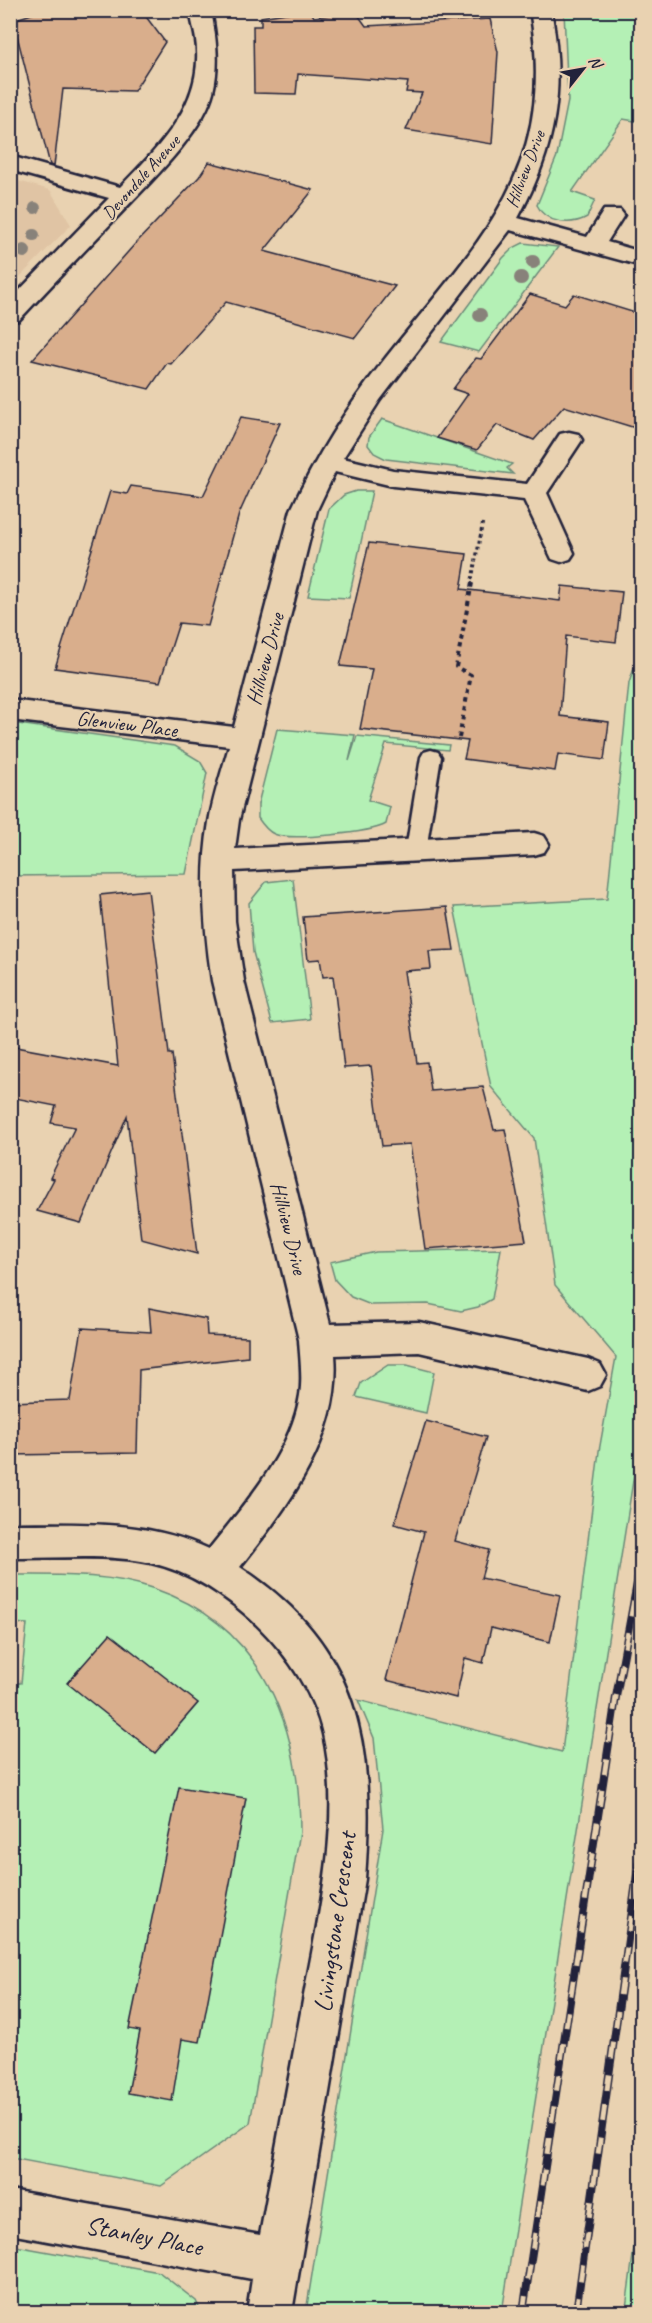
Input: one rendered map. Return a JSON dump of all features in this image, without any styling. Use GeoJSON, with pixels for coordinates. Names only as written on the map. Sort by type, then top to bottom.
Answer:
{"type":"FeatureCollection","features":[{"type":"Feature","properties":{"kind":"street","name":"Devondale Avenue"},"geometry":{"type":"LineString","coordinates":[[10,315],[164,154],[194,111],[202,93],[208,52],[200,10]]}},
{"type":"Feature","properties":{"kind":"street","name":"Hillview Drive"},"geometry":{"type":"LineString","coordinates":[[215,1570],[273,1491],[304,1439],[316,1405],[320,1374],[316,1340],[228,981],[219,934],[218,861],[224,820],[304,510],[327,462],[356,416],[504,221],[523,184],[544,119],[548,63],[540,10]]}},
{"type":"Feature","properties":{"kind":"street"},"geometry":{"type":"LineString","coordinates":[[10,163],[126,196]]}},
{"type":"Feature","properties":{"kind":"street"},"geometry":{"type":"LineString","coordinates":[[594,244],[612,215]]}},
{"type":"Feature","properties":{"kind":"street","name":"Hillview Drive"},"geometry":{"type":"LineString","coordinates":[[504,221],[642,259]]}},
{"type":"Feature","properties":{"kind":"street"},"geometry":{"type":"LineString","coordinates":[[534,493],[570,440]]}},
{"type":"Feature","properties":{"kind":"street"},"geometry":{"type":"LineString","coordinates":[[327,462],[393,478],[534,493]]}},
{"type":"Feature","properties":{"kind":"street"},"geometry":{"type":"LineString","coordinates":[[534,493],[561,553]]}},
{"type":"Feature","properties":{"kind":"street","name":"Glenview Place"},"geometry":{"type":"LineString","coordinates":[[10,710],[244,738]]}},
{"type":"Feature","properties":{"kind":"street"},"geometry":{"type":"LineString","coordinates":[[218,861],[534,844]]}},
{"type":"Feature","properties":{"kind":"street"},"geometry":{"type":"LineString","coordinates":[[316,1340],[419,1338],[588,1375]]}},
{"type":"Feature","properties":{"kind":"street","name":"Livingstone Crescent"},"geometry":{"type":"LineString","coordinates":[[10,1541],[152,1546],[178,1553],[215,1570],[247,1592],[279,1622],[306,1655],[327,1691],[342,1731],[349,1773],[345,1879],[269,2313]]}},
{"type":"Feature","properties":{"kind":"street","name":"Stanley Place"},"geometry":{"type":"LineString","coordinates":[[10,2212],[278,2261]]}},
{"type":"Feature","properties":{"kind":"lane"},"geometry":{"type":"LineString","coordinates":[[416,850],[431,757]]}},
{"type":"Feature","properties":{"kind":"path"},"geometry":{"type":"LineString","coordinates":[[431,757],[454,760],[471,675],[456,667],[489,488]]}},
{"type":"Feature","properties":{"kind":"shaded area"},"geometry":{"type":"Polygon","coordinates":[[[11,179],[50,190],[71,225],[11,286],[11,179]]]}},
{"type":"Feature","properties":{"kind":"green space"},"geometry":{"type":"Polygon","coordinates":[[[564,11],[642,11],[641,122],[623,119],[572,192],[595,200],[587,217],[574,222],[553,220],[546,216],[537,205],[557,156],[568,101],[564,11]]]}},
{"type":"Feature","properties":{"kind":"green space"},"geometry":{"type":"Polygon","coordinates":[[[523,243],[558,247],[479,352],[441,342],[503,258],[513,248],[523,243]]]}},
{"type":"Feature","properties":{"kind":"green space"},"geometry":{"type":"Polygon","coordinates":[[[382,419],[512,464],[507,468],[513,474],[386,459],[374,453],[368,445],[369,437],[382,419]]]}},
{"type":"Feature","properties":{"kind":"green space"},"geometry":{"type":"Polygon","coordinates":[[[356,491],[372,491],[349,598],[308,596],[329,509],[344,495],[356,491]]]}},
{"type":"Feature","properties":{"kind":"green space"},"geometry":{"type":"Polygon","coordinates":[[[641,648],[641,1430],[502,2312],[306,2312],[383,1829],[374,1738],[358,1700],[562,1752],[599,1451],[616,1357],[555,1285],[534,1138],[491,1087],[454,907],[607,899],[629,683],[641,648]]]}},
{"type":"Feature","properties":{"kind":"green space"},"geometry":{"type":"Polygon","coordinates":[[[11,723],[175,746],[200,761],[207,773],[186,874],[11,876],[11,723]]]}},
{"type":"Feature","properties":{"kind":"green space"},"geometry":{"type":"Polygon","coordinates":[[[277,729],[355,735],[349,761],[357,736],[449,745],[448,750],[386,744],[368,800],[390,807],[386,824],[348,833],[283,836],[269,831],[258,818],[258,804],[277,729]]]}},
{"type":"Feature","properties":{"kind":"green space"},"geometry":{"type":"Polygon","coordinates":[[[293,879],[310,1019],[272,1023],[253,952],[249,903],[266,882],[293,879]]]}},
{"type":"Feature","properties":{"kind":"green space"},"geometry":{"type":"Polygon","coordinates":[[[501,1249],[492,1299],[478,1307],[461,1311],[428,1304],[371,1305],[351,1297],[335,1280],[330,1262],[376,1252],[501,1249]]]}},
{"type":"Feature","properties":{"kind":"green space"},"geometry":{"type":"Polygon","coordinates":[[[388,1365],[407,1365],[434,1372],[426,1413],[356,1397],[361,1383],[388,1365]]]}},
{"type":"Feature","properties":{"kind":"green space"},"geometry":{"type":"Polygon","coordinates":[[[11,1575],[84,1576],[120,1580],[155,1589],[192,1606],[223,1628],[248,1654],[268,1685],[283,1718],[293,1755],[300,1832],[250,2123],[161,2186],[11,2158],[10,1683],[21,1683],[27,1624],[11,1623],[11,1575]],[[110,1634],[68,1683],[155,1753],[198,1703],[110,1634]]]}},
{"type":"Feature","properties":{"kind":"green space"},"geometry":{"type":"Polygon","coordinates":[[[641,2195],[641,2312],[625,2312],[626,2308],[641,2195]]]}},
{"type":"Feature","properties":{"kind":"green space"},"geometry":{"type":"Polygon","coordinates":[[[10,2245],[159,2272],[196,2301],[201,2312],[11,2312],[10,2245]]]}},
{"type":"Feature","properties":{"kind":"building"},"geometry":{"type":"Polygon","coordinates":[[[44,10],[141,10],[165,42],[134,91],[63,89],[54,166],[50,165],[13,20],[44,10]]]}},
{"type":"Feature","properties":{"kind":"building"},"geometry":{"type":"Polygon","coordinates":[[[310,10],[314,17],[356,12],[366,26],[490,19],[498,52],[492,144],[406,130],[422,93],[406,92],[408,82],[298,74],[296,94],[254,93],[253,26],[261,26],[261,17],[310,10]]]}},
{"type":"Feature","properties":{"kind":"building"},"geometry":{"type":"Polygon","coordinates":[[[209,162],[313,190],[264,251],[395,286],[355,338],[226,302],[171,364],[167,363],[149,389],[32,360],[135,244],[199,177],[209,162]]]}},
{"type":"Feature","properties":{"kind":"building"},"geometry":{"type":"Polygon","coordinates":[[[530,294],[565,305],[574,294],[642,315],[642,430],[564,406],[534,440],[497,425],[477,450],[437,438],[468,394],[453,389],[476,358],[481,359],[530,294]]]}},
{"type":"Feature","properties":{"kind":"building"},"geometry":{"type":"Polygon","coordinates":[[[241,417],[280,423],[239,514],[208,626],[179,623],[160,682],[55,668],[110,491],[127,494],[131,486],[203,496],[241,417]]]}},
{"type":"Feature","properties":{"kind":"building"},"geometry":{"type":"Polygon","coordinates":[[[369,543],[467,554],[461,589],[560,601],[562,586],[622,592],[616,642],[566,636],[560,716],[609,722],[604,760],[558,754],[555,771],[464,759],[468,741],[360,729],[372,669],[340,666],[369,543]]]}},
{"type":"Feature","properties":{"kind":"building"},"geometry":{"type":"Polygon","coordinates":[[[148,890],[169,1054],[172,1054],[197,1254],[141,1239],[127,1116],[81,1223],[37,1211],[54,1179],[50,1178],[75,1127],[51,1123],[56,1106],[10,1097],[10,1046],[118,1066],[100,895],[148,890]]]}},
{"type":"Feature","properties":{"kind":"building"},"geometry":{"type":"Polygon","coordinates":[[[447,907],[454,950],[429,951],[431,969],[404,971],[417,1063],[427,1062],[431,1091],[483,1087],[494,1130],[505,1129],[526,1241],[425,1249],[410,1144],[382,1146],[371,1066],[344,1068],[333,976],[323,977],[320,959],[308,960],[303,917],[447,907]]]}},
{"type":"Feature","properties":{"kind":"building"},"geometry":{"type":"Polygon","coordinates":[[[149,1308],[206,1319],[207,1335],[248,1337],[248,1357],[139,1370],[137,1453],[10,1455],[10,1402],[70,1400],[82,1328],[151,1332],[149,1308]]]}},
{"type":"Feature","properties":{"kind":"building"},"geometry":{"type":"Polygon","coordinates":[[[426,1421],[486,1437],[455,1541],[489,1550],[481,1578],[560,1595],[550,1642],[491,1628],[483,1663],[465,1658],[456,1698],[386,1680],[424,1532],[394,1524],[426,1421]]]}},
{"type":"Feature","properties":{"kind":"building"},"geometry":{"type":"Polygon","coordinates":[[[110,1634],[198,1703],[155,1753],[67,1683],[110,1634]]]}},
{"type":"Feature","properties":{"kind":"building"},"geometry":{"type":"Polygon","coordinates":[[[179,1787],[246,1798],[200,2042],[182,2039],[172,2101],[128,2093],[140,2031],[129,2029],[179,1787]]]}},
{"type":"Feature","properties":{"kind":"railway"},"geometry":{"type":"LineString","coordinates":[[523,2312],[616,1697],[642,1556]]}},
{"type":"Feature","properties":{"kind":"railway"},"geometry":{"type":"LineString","coordinates":[[576,2312],[642,1839]]}}]}
